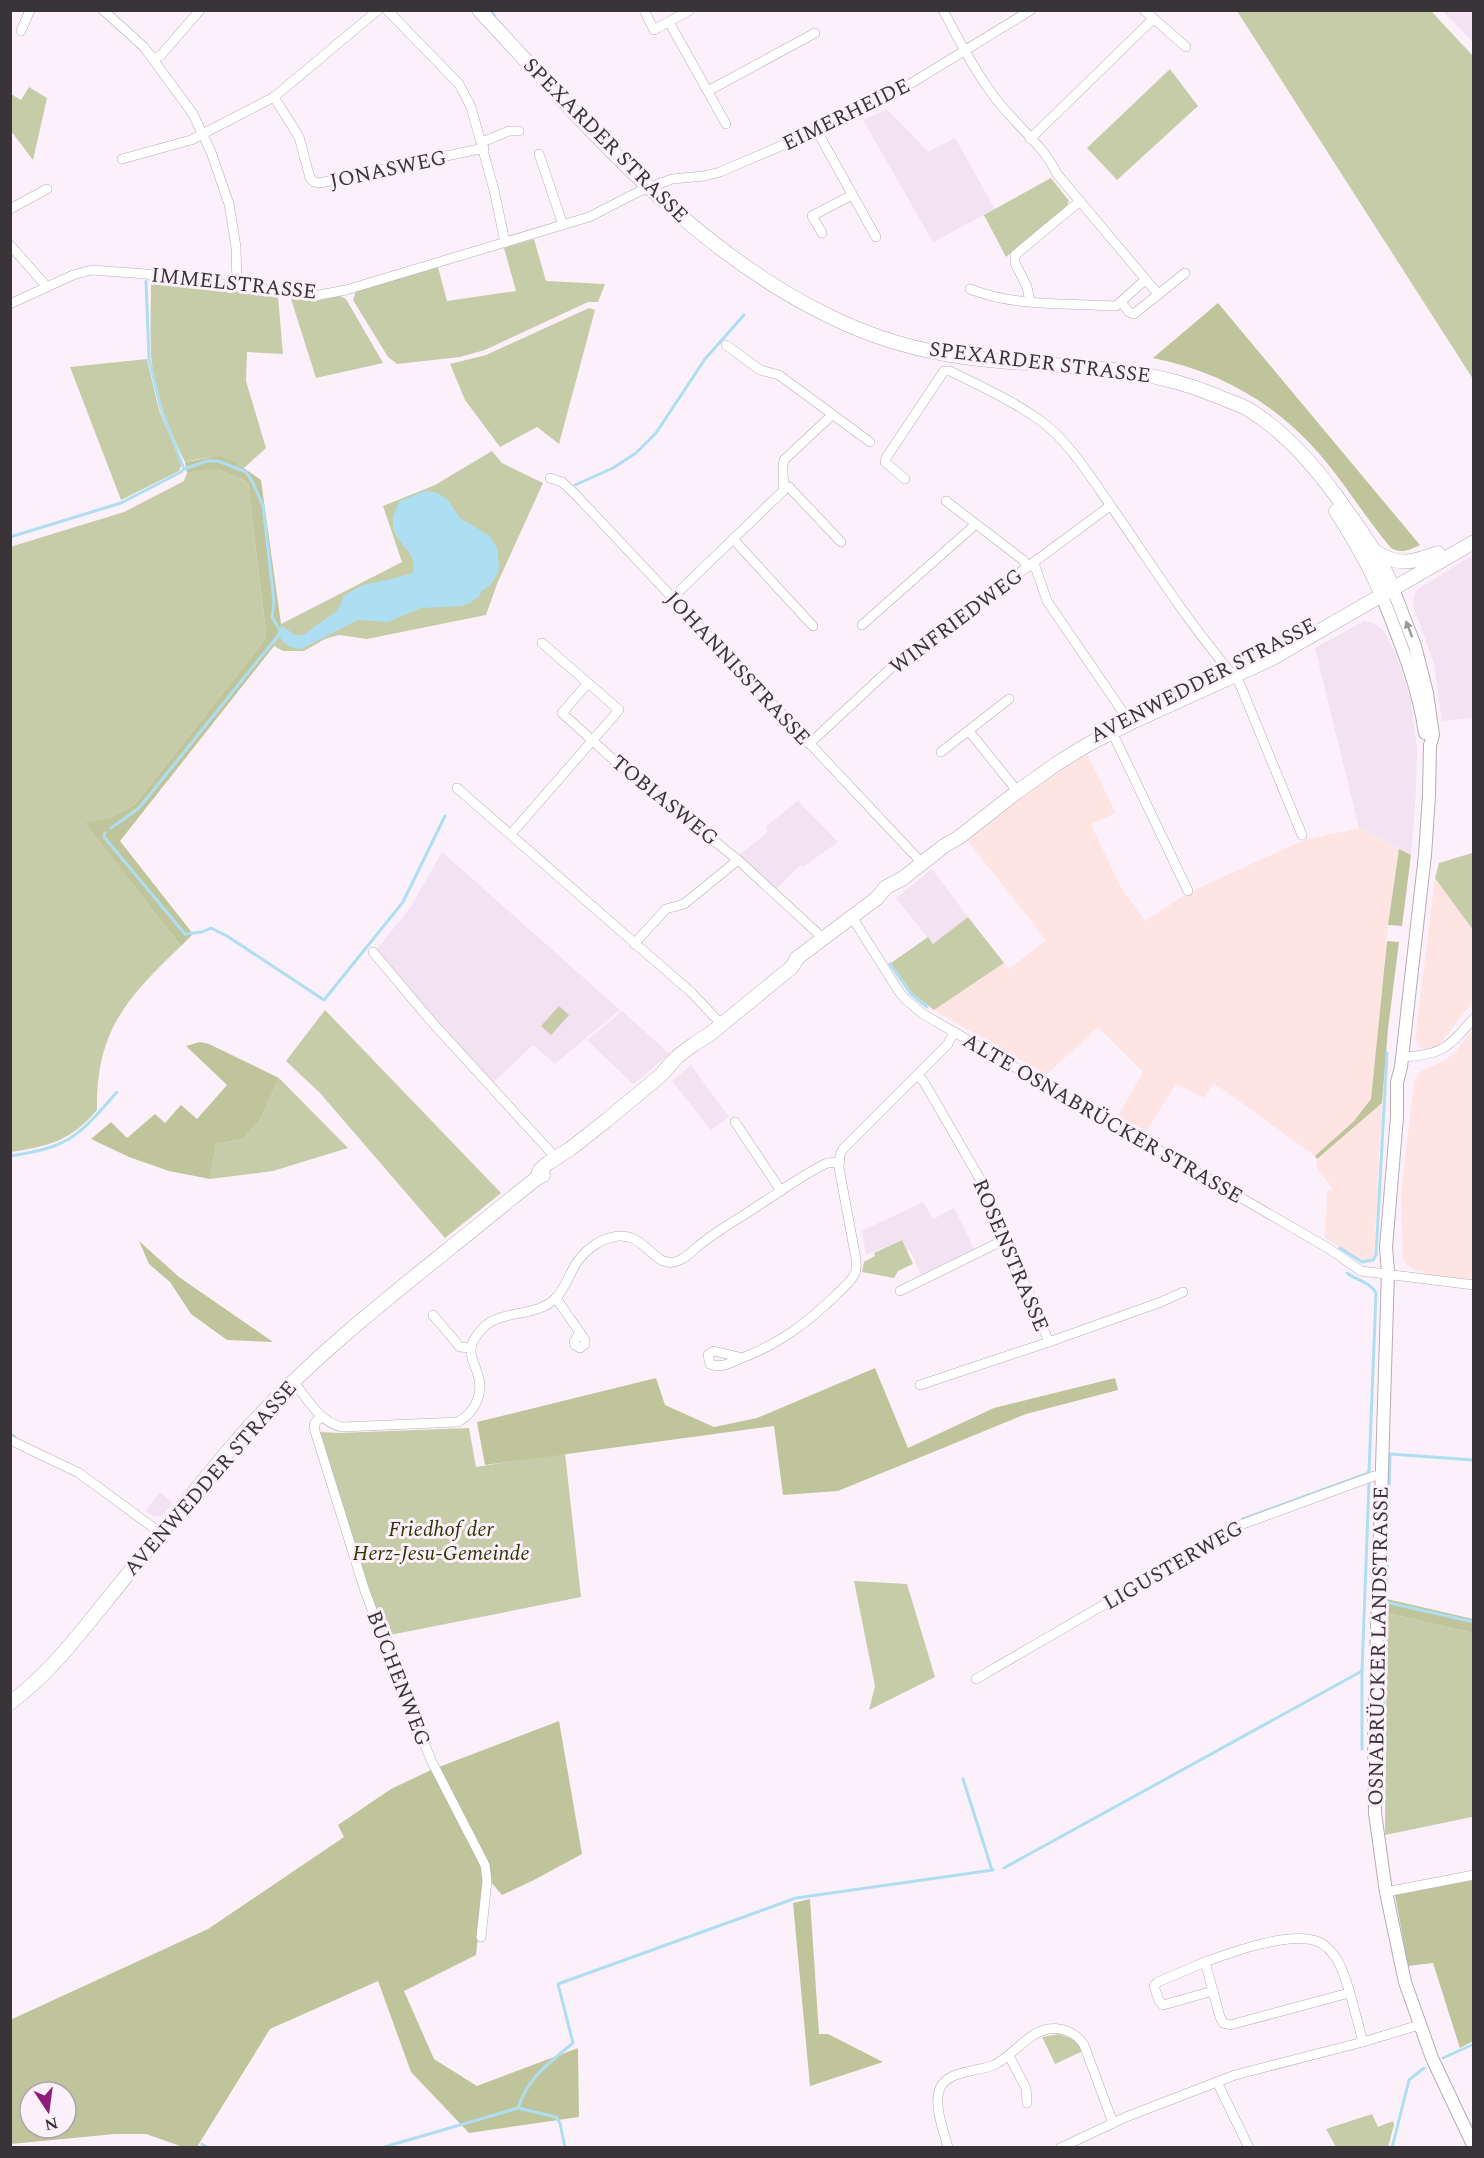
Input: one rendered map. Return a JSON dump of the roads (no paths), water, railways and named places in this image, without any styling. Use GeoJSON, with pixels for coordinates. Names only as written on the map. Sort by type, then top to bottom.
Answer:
{"type":"FeatureCollection","features":[{"type":"Feature","properties":{"kind":"main road","name":"SPEXARDER STRASSE"},"geometry":{"type":"LineString","coordinates":[[479,10],[612,152],[649,188],[716,246],[771,285],[824,314],[865,332],[899,343],[970,358],[1088,366],[1148,374],[1199,388],[1248,409],[1280,433],[1302,454],[1329,487],[1376,552],[1386,589]]}},
{"type":"Feature","properties":{"kind":"main road","name":"SPEXARDER STRASSE"},"geometry":{"type":"LineString","coordinates":[[1217,396],[1276,439],[1310,475],[1386,589]]}},
{"type":"Feature","properties":{"kind":"main road","name":"AVENWEDDER STRASSE"},"geometry":{"type":"LineString","coordinates":[[1386,589],[1473,531]]}},
{"type":"Feature","properties":{"kind":"main road","name":"AVENWEDDER STRASSE"},"geometry":{"type":"LineString","coordinates":[[10,1703],[44,1673],[72,1643],[249,1427],[293,1381],[360,1321],[537,1178],[544,1175],[570,1149],[661,1075],[685,1051],[722,1025],[792,966],[797,958],[812,946],[877,898],[884,897],[922,863],[1056,764],[1112,732],[1231,674],[1288,640],[1473,542]]}},
{"type":"Feature","properties":{"kind":"main road"},"geometry":{"type":"LineString","coordinates":[[1376,552],[1389,559],[1402,562],[1419,560],[1438,553]]}},
{"type":"Feature","properties":{"kind":"main road","name":"AVENWEDDER STRASSE"},"geometry":{"type":"LineString","coordinates":[[944,846],[954,834],[1014,787],[1082,742],[1127,718],[1231,674]]}},
{"type":"Feature","properties":{"kind":"street"},"geometry":{"type":"LineString","coordinates":[[21,31],[30,10]]}},
{"type":"Feature","properties":{"kind":"street"},"geometry":{"type":"LineString","coordinates":[[103,10],[144,46],[193,114],[221,178],[229,204],[236,247],[237,285]]}},
{"type":"Feature","properties":{"kind":"street"},"geometry":{"type":"LineString","coordinates":[[154,59],[161,55],[200,10]]}},
{"type":"Feature","properties":{"kind":"street"},"geometry":{"type":"LineString","coordinates":[[122,159],[203,135],[274,97],[378,10]]}},
{"type":"Feature","properties":{"kind":"street"},"geometry":{"type":"LineString","coordinates":[[387,10],[459,84],[471,107],[483,145],[505,242]]}},
{"type":"Feature","properties":{"kind":"street"},"geometry":{"type":"LineString","coordinates":[[644,10],[654,30],[690,10]]}},
{"type":"Feature","properties":{"kind":"street"},"geometry":{"type":"LineString","coordinates":[[943,10],[965,52],[995,98],[1051,161],[1057,174],[1158,294]]}},
{"type":"Feature","properties":{"kind":"street","name":"EIMERHEIDE"},"geometry":{"type":"LineString","coordinates":[[649,188],[672,179],[720,172],[874,106],[1031,10]]}},
{"type":"Feature","properties":{"kind":"street"},"geometry":{"type":"LineString","coordinates":[[1144,10],[1186,47]]}},
{"type":"Feature","properties":{"kind":"street"},"geometry":{"type":"LineString","coordinates":[[1030,139],[1153,18]]}},
{"type":"Feature","properties":{"kind":"street"},"geometry":{"type":"LineString","coordinates":[[669,22],[726,124]]}},
{"type":"Feature","properties":{"kind":"street"},"geometry":{"type":"LineString","coordinates":[[708,92],[815,33]]}},
{"type":"Feature","properties":{"kind":"street","name":"JONASWEG"},"geometry":{"type":"LineString","coordinates":[[274,97],[299,137],[310,177],[314,182],[320,183],[483,145],[509,132],[519,131]]}},
{"type":"Feature","properties":{"kind":"street"},"geometry":{"type":"LineString","coordinates":[[817,132],[876,237]]}},
{"type":"Feature","properties":{"kind":"street"},"geometry":{"type":"LineString","coordinates":[[539,154],[563,225]]}},
{"type":"Feature","properties":{"kind":"street","name":"IMMELSTRASSE"},"geometry":{"type":"LineString","coordinates":[[10,304],[74,275],[92,270],[146,274],[314,296],[346,290],[589,217],[649,188]]}},
{"type":"Feature","properties":{"kind":"street"},"geometry":{"type":"LineString","coordinates":[[10,209],[47,189]]}},
{"type":"Feature","properties":{"kind":"street"},"geometry":{"type":"LineString","coordinates":[[822,233],[812,216],[852,195]]}},
{"type":"Feature","properties":{"kind":"street"},"geometry":{"type":"LineString","coordinates":[[1030,301],[1027,287],[1015,264],[1015,255],[1080,201]]}},
{"type":"Feature","properties":{"kind":"street"},"geometry":{"type":"LineString","coordinates":[[10,244],[46,287]]}},
{"type":"Feature","properties":{"kind":"street"},"geometry":{"type":"LineString","coordinates":[[1121,302],[1129,312],[1134,314],[1185,273]]}},
{"type":"Feature","properties":{"kind":"street"},"geometry":{"type":"LineString","coordinates":[[970,289],[1008,300],[1116,306],[1145,280]]}},
{"type":"Feature","properties":{"kind":"street"},"geometry":{"type":"LineString","coordinates":[[726,345],[760,370],[779,375],[870,442]]}},
{"type":"Feature","properties":{"kind":"street"},"geometry":{"type":"LineString","coordinates":[[905,479],[888,465],[886,458],[944,371],[950,371],[1005,399],[1042,422],[1056,434],[1084,468],[1239,682],[1302,835]]}},
{"type":"Feature","properties":{"kind":"street"},"geometry":{"type":"LineString","coordinates":[[672,597],[783,492],[784,460],[832,415]]}},
{"type":"Feature","properties":{"kind":"street","name":"JOHANNISSTRASSE"},"geometry":{"type":"LineString","coordinates":[[550,478],[562,482],[574,493],[922,863]]}},
{"type":"Feature","properties":{"kind":"street"},"geometry":{"type":"LineString","coordinates":[[784,486],[789,487],[841,542]]}},
{"type":"Feature","properties":{"kind":"street"},"geometry":{"type":"LineString","coordinates":[[946,501],[1031,565],[1047,601],[1127,718]]}},
{"type":"Feature","properties":{"kind":"street","name":"WINFRIEDWEG"},"geometry":{"type":"LineString","coordinates":[[809,744],[893,666],[1110,506]]}},
{"type":"Feature","properties":{"kind":"street"},"geometry":{"type":"LineString","coordinates":[[862,625],[976,524]]}},
{"type":"Feature","properties":{"kind":"street"},"geometry":{"type":"LineString","coordinates":[[733,539],[813,626]]}},
{"type":"Feature","properties":{"kind":"street","name":"OSNABRÜCKER LANDSTRASSE"},"geometry":{"type":"LineString","coordinates":[[1386,589],[1415,682],[1425,735],[1430,745],[1424,860],[1401,1062],[1403,1088],[1397,1117],[1390,1217],[1394,1244],[1388,1274],[1374,1782],[1386,1892],[1401,1967],[1432,2058],[1469,2131],[1473,2147]]}},
{"type":"Feature","properties":{"kind":"street","name":"TOBIASWEG"},"geometry":{"type":"LineString","coordinates":[[542,643],[619,710],[592,740]]}},
{"type":"Feature","properties":{"kind":"street","name":"TOBIASWEG"},"geometry":{"type":"LineString","coordinates":[[588,682],[562,713],[738,860],[823,940]]}},
{"type":"Feature","properties":{"kind":"street"},"geometry":{"type":"LineString","coordinates":[[941,752],[1009,699]]}},
{"type":"Feature","properties":{"kind":"street"},"geometry":{"type":"LineString","coordinates":[[969,731],[1014,787]]}},
{"type":"Feature","properties":{"kind":"street"},"geometry":{"type":"LineString","coordinates":[[1112,732],[1188,891]]}},
{"type":"Feature","properties":{"kind":"street"},"geometry":{"type":"LineString","coordinates":[[511,834],[592,740]]}},
{"type":"Feature","properties":{"kind":"street"},"geometry":{"type":"LineString","coordinates":[[458,788],[692,993],[722,1025]]}},
{"type":"Feature","properties":{"kind":"street","name":"TOBIASWEG"},"geometry":{"type":"LineString","coordinates":[[634,944],[666,909],[684,904],[738,860]]}},
{"type":"Feature","properties":{"kind":"street","name":"ALTE OSNABRÜCKER STRASSE"},"geometry":{"type":"LineString","coordinates":[[852,917],[905,999],[923,1014],[1320,1243],[1361,1271],[1473,1286]]}},
{"type":"Feature","properties":{"kind":"street"},"geometry":{"type":"LineString","coordinates":[[373,952],[430,1020],[558,1160]]}},
{"type":"Feature","properties":{"kind":"street"},"geometry":{"type":"LineString","coordinates":[[1401,1062],[1437,1053],[1458,1036],[1473,1018]]}},
{"type":"Feature","properties":{"kind":"street"},"geometry":{"type":"LineString","coordinates":[[743,1358],[758,1353],[792,1334],[816,1315],[848,1283],[855,1272],[856,1259],[838,1162],[843,1149],[948,1044],[954,1032]]}},
{"type":"Feature","properties":{"kind":"street","name":"ROSENSTRASSE"},"geometry":{"type":"LineString","coordinates":[[917,1075],[924,1082],[984,1186],[1049,1342],[1183,1292]]}},
{"type":"Feature","properties":{"kind":"street"},"geometry":{"type":"LineString","coordinates":[[735,1122],[781,1191]]}},
{"type":"Feature","properties":{"kind":"street"},"geometry":{"type":"LineString","coordinates":[[293,1381],[321,1416],[333,1425],[342,1427],[458,1422],[469,1416],[479,1398],[480,1383],[472,1361],[471,1348],[477,1336],[486,1325],[536,1310],[556,1298],[565,1286],[575,1265],[588,1250],[603,1240],[623,1236],[639,1241],[663,1263],[672,1263],[690,1254],[700,1244],[827,1163],[838,1162]]}},
{"type":"Feature","properties":{"kind":"street"},"geometry":{"type":"LineString","coordinates":[[900,1291],[1006,1239]]}},
{"type":"Feature","properties":{"kind":"street"},"geometry":{"type":"LineString","coordinates":[[556,1298],[580,1332]]}},
{"type":"Feature","properties":{"kind":"street"},"geometry":{"type":"LineString","coordinates":[[433,1315],[460,1347],[471,1348]]}},
{"type":"Feature","properties":{"kind":"street"},"geometry":{"type":"LineString","coordinates":[[921,1385],[1049,1342]]}},
{"type":"Feature","properties":{"kind":"street","name":"BUCHENWEG"},"geometry":{"type":"LineString","coordinates":[[321,1416],[314,1425],[315,1431],[364,1588],[431,1760],[484,1865],[487,1881],[481,1937]]}},
{"type":"Feature","properties":{"kind":"street"},"geometry":{"type":"LineString","coordinates":[[10,1440],[79,1473],[162,1534]]}},
{"type":"Feature","properties":{"kind":"street","name":"LIGUSTERWEG"},"geometry":{"type":"LineString","coordinates":[[976,1679],[1243,1524],[1374,1476],[1381,1476]]}},
{"type":"Feature","properties":{"kind":"street"},"geometry":{"type":"LineString","coordinates":[[1386,1892],[1473,1875]]}},
{"type":"Feature","properties":{"kind":"street"},"geometry":{"type":"LineString","coordinates":[[1213,1991],[1163,2005],[1159,2001],[1154,1986],[1158,1982],[1242,1948],[1304,1939],[1318,1942],[1336,1959],[1341,1968],[1363,2042]]}},
{"type":"Feature","properties":{"kind":"street"},"geometry":{"type":"LineString","coordinates":[[1205,1962],[1220,2017],[1223,2023],[1230,2025],[1349,1993]]}},
{"type":"Feature","properties":{"kind":"street"},"geometry":{"type":"LineString","coordinates":[[1060,2148],[1080,2143],[1113,2122],[1235,2075],[1419,2025]]}},
{"type":"Feature","properties":{"kind":"street"},"geometry":{"type":"LineString","coordinates":[[948,2148],[938,2101],[939,2091],[945,2081],[952,2076],[982,2069],[1009,2056],[1034,2035],[1047,2029],[1062,2030],[1078,2037],[1087,2049],[1113,2122]]}},
{"type":"Feature","properties":{"kind":"street"},"geometry":{"type":"LineString","coordinates":[[1009,2056],[1026,2088],[1028,2103]]}},
{"type":"Feature","properties":{"kind":"street"},"geometry":{"type":"LineString","coordinates":[[1216,2082],[1249,2148]]}},
{"type":"Feature","properties":{"kind":"water"},"geometry":{"type":"Polygon","coordinates":[[[425,491],[436,492],[447,499],[460,518],[490,536],[497,548],[499,565],[498,573],[490,586],[482,590],[480,595],[470,603],[461,606],[421,608],[388,622],[358,620],[301,649],[283,642],[279,636],[282,626],[295,635],[303,635],[337,611],[345,595],[363,585],[412,573],[414,564],[412,557],[396,535],[393,526],[394,515],[400,501],[425,491]]]}},
{"type":"Feature","properties":{"kind":"waterway"},"geometry":{"type":"LineString","coordinates":[[489,10],[495,16]]}},
{"type":"Feature","properties":{"kind":"waterway"},"geometry":{"type":"LineString","coordinates":[[146,281],[149,359],[161,409],[184,469]]}},
{"type":"Feature","properties":{"kind":"waterway"},"geometry":{"type":"LineString","coordinates":[[575,485],[613,468],[636,453],[656,433],[705,359],[744,315]]}},
{"type":"Feature","properties":{"kind":"waterway"},"geometry":{"type":"LineString","coordinates":[[10,537],[121,503],[184,469],[207,461],[218,461],[246,472],[263,506],[274,603],[272,617],[281,632],[139,808],[111,828]]}},
{"type":"Feature","properties":{"kind":"waterway"},"geometry":{"type":"LineString","coordinates":[[105,833],[104,837],[185,934],[202,932],[211,928],[227,936],[324,1000],[403,902],[445,816]]}},
{"type":"Feature","properties":{"kind":"waterway"},"geometry":{"type":"LineString","coordinates":[[890,964],[911,994],[927,1007]]}},
{"type":"Feature","properties":{"kind":"waterway"},"geometry":{"type":"LineString","coordinates":[[1340,1248],[1362,1262],[1373,1260],[1376,1255],[1387,1053]]}},
{"type":"Feature","properties":{"kind":"waterway"},"geometry":{"type":"LineString","coordinates":[[10,1156],[47,1148],[72,1137],[117,1092]]}},
{"type":"Feature","properties":{"kind":"waterway"},"geometry":{"type":"LineString","coordinates":[[1243,1519],[1369,1471],[1376,1293],[1367,1284],[1347,1273]]}},
{"type":"Feature","properties":{"kind":"waterway"},"geometry":{"type":"LineString","coordinates":[[10,1434],[15,1437]]}},
{"type":"Feature","properties":{"kind":"waterway"},"geometry":{"type":"LineString","coordinates":[[1383,1733],[1390,1454],[1474,1460]]}},
{"type":"Feature","properties":{"kind":"waterway"},"geometry":{"type":"LineString","coordinates":[[1362,1749],[1362,1671],[1369,1484]]}},
{"type":"Feature","properties":{"kind":"waterway"},"geometry":{"type":"LineString","coordinates":[[1385,1602],[1474,1622]]}},
{"type":"Feature","properties":{"kind":"waterway"},"geometry":{"type":"LineString","coordinates":[[1004,1868],[1362,1671]]}},
{"type":"Feature","properties":{"kind":"waterway"},"geometry":{"type":"LineString","coordinates":[[963,1779],[992,1870]]}},
{"type":"Feature","properties":{"kind":"waterway"},"geometry":{"type":"LineString","coordinates":[[518,2108],[522,2097],[534,2079],[573,2043],[558,1984],[796,1898],[993,1870]]}},
{"type":"Feature","properties":{"kind":"waterway"},"geometry":{"type":"LineString","coordinates":[[1443,2058],[1474,2044]]}},
{"type":"Feature","properties":{"kind":"waterway"},"geometry":{"type":"LineString","coordinates":[[1392,2148],[1409,2080],[1424,2068]]}},
{"type":"Feature","properties":{"kind":"waterway"},"geometry":{"type":"LineString","coordinates":[[381,2148],[518,2108],[556,2117],[560,2123],[565,2148]]}},
{"type":"Feature","properties":{"kind":"waterway"},"geometry":{"type":"LineString","coordinates":[[202,2144],[208,2148]]}},
{"type":"Feature","properties":{"kind":"park label","name":"Friedhof der Herz-Jesu-Gemeinde"},"geometry":{"type":"Point","coordinates":[441,1541]}}]}
